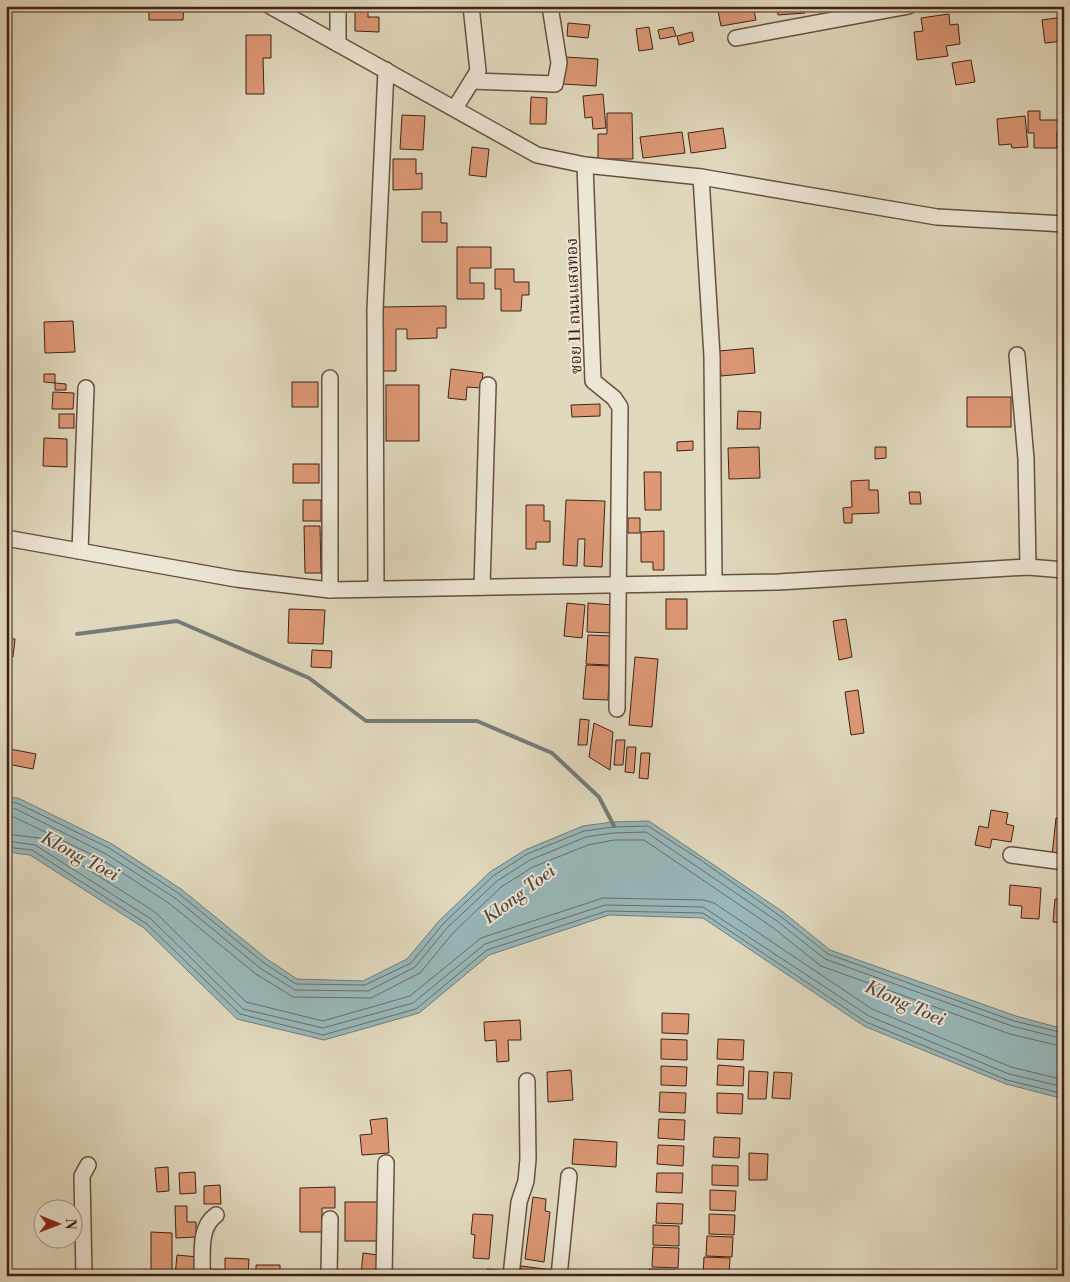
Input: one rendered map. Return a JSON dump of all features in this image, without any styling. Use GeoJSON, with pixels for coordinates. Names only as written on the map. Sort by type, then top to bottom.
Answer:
{"type":"FeatureCollection","features":[{"type":"Feature","properties":{"kind":"street"},"geometry":{"type":"LineString","coordinates":[[270,6],[537,155],[585,165],[701,177],[937,216],[1064,224]]}},
{"type":"Feature","properties":{"kind":"street"},"geometry":{"type":"LineString","coordinates":[[338,6],[338,44]]}},
{"type":"Feature","properties":{"kind":"street"},"geometry":{"type":"LineString","coordinates":[[454,108],[478,71],[471,6]]}},
{"type":"Feature","properties":{"kind":"street"},"geometry":{"type":"LineString","coordinates":[[472,81],[554,84],[559,63],[550,6]]}},
{"type":"Feature","properties":{"kind":"street"},"geometry":{"type":"LineString","coordinates":[[736,38],[909,6]]}},
{"type":"Feature","properties":{"kind":"street"},"geometry":{"type":"LineString","coordinates":[[376,589],[376,310],[386,70]]}},
{"type":"Feature","properties":{"kind":"street","name":"ซอย 11 ถนนแสงทอง"},"geometry":{"type":"LineString","coordinates":[[585,165],[593,381],[614,398],[620,407],[620,583],[617,709]]}},
{"type":"Feature","properties":{"kind":"street"},"geometry":{"type":"LineString","coordinates":[[701,177],[712,356],[714,582]]}},
{"type":"Feature","properties":{"kind":"street"},"geometry":{"type":"LineString","coordinates":[[1017,355],[1026,459],[1028,567]]}},
{"type":"Feature","properties":{"kind":"street"},"geometry":{"type":"LineString","coordinates":[[330,378],[330,590]]}},
{"type":"Feature","properties":{"kind":"street"},"geometry":{"type":"LineString","coordinates":[[482,587],[488,385]]}},
{"type":"Feature","properties":{"kind":"street"},"geometry":{"type":"LineString","coordinates":[[80,551],[86,388]]}},
{"type":"Feature","properties":{"kind":"street"},"geometry":{"type":"LineString","coordinates":[[6,538],[236,579],[330,590],[620,583],[778,582],[1028,567],[1064,570]]}},
{"type":"Feature","properties":{"kind":"street"},"geometry":{"type":"LineString","coordinates":[[1011,855],[1064,862]]}},
{"type":"Feature","properties":{"kind":"street"},"geometry":{"type":"LineString","coordinates":[[512,1276],[519,1202],[526,1181],[528,1159],[527,1081]]}},
{"type":"Feature","properties":{"kind":"street"},"geometry":{"type":"LineString","coordinates":[[384,1276],[386,1163]]}},
{"type":"Feature","properties":{"kind":"street"},"geometry":{"type":"LineString","coordinates":[[84,1276],[82,1176],[88,1165]]}},
{"type":"Feature","properties":{"kind":"street"},"geometry":{"type":"LineString","coordinates":[[559,1276],[569,1176]]}},
{"type":"Feature","properties":{"kind":"street"},"geometry":{"type":"LineString","coordinates":[[202,1276],[204,1232],[209,1221],[216,1215]]}},
{"type":"Feature","properties":{"kind":"street"},"geometry":{"type":"LineString","coordinates":[[329,1276],[330,1219]]}},
{"type":"Feature","properties":{"kind":"water","name":"Klong Toei"},"geometry":{"type":"Polygon","coordinates":[[[6,797],[18,798],[112,844],[181,889],[267,959],[297,979],[363,981],[407,959],[439,921],[490,872],[525,850],[583,826],[612,822],[649,821],[783,912],[830,950],[1016,1016],[1064,1029],[1064,1099],[1006,1084],[864,1026],[703,918],[609,915],[489,955],[419,1013],[324,1040],[237,1019],[144,928],[30,855],[6,852],[6,797]]]}},
{"type":"Feature","properties":{"kind":"building"},"geometry":{"type":"Polygon","coordinates":[[[149,6],[184,6],[183,20],[149,20],[149,6]]]}},
{"type":"Feature","properties":{"kind":"building"},"geometry":{"type":"Polygon","coordinates":[[[312,6],[327,6],[327,12],[312,11],[312,6]]]}},
{"type":"Feature","properties":{"kind":"building"},"geometry":{"type":"Polygon","coordinates":[[[355,6],[368,6],[368,17],[379,17],[379,32],[355,31],[355,6]]]}},
{"type":"Feature","properties":{"kind":"building"},"geometry":{"type":"Polygon","coordinates":[[[717,6],[753,6],[756,20],[721,26],[717,6]]]}},
{"type":"Feature","properties":{"kind":"building"},"geometry":{"type":"Polygon","coordinates":[[[777,6],[804,6],[805,13],[778,15],[777,6]]]}},
{"type":"Feature","properties":{"kind":"building"},"geometry":{"type":"Polygon","coordinates":[[[949,14],[950,25],[958,24],[960,44],[946,46],[948,56],[917,60],[914,32],[923,31],[921,18],[949,14]]]}},
{"type":"Feature","properties":{"kind":"building"},"geometry":{"type":"Polygon","coordinates":[[[1064,17],[1064,41],[1045,43],[1042,20],[1064,17]]]}},
{"type":"Feature","properties":{"kind":"building"},"geometry":{"type":"Polygon","coordinates":[[[568,23],[590,25],[588,38],[567,36],[568,23]]]}},
{"type":"Feature","properties":{"kind":"building"},"geometry":{"type":"Polygon","coordinates":[[[649,27],[653,49],[639,51],[636,29],[649,27]]]}},
{"type":"Feature","properties":{"kind":"building"},"geometry":{"type":"Polygon","coordinates":[[[673,27],[676,36],[660,39],[658,30],[673,27]]]}},
{"type":"Feature","properties":{"kind":"building"},"geometry":{"type":"Polygon","coordinates":[[[692,32],[694,41],[679,45],[677,36],[692,32]]]}},
{"type":"Feature","properties":{"kind":"building"},"geometry":{"type":"Polygon","coordinates":[[[246,35],[271,35],[271,58],[263,58],[264,94],[246,94],[246,35]]]}},
{"type":"Feature","properties":{"kind":"building"},"geometry":{"type":"Polygon","coordinates":[[[565,57],[598,59],[596,86],[563,84],[565,57]]]}},
{"type":"Feature","properties":{"kind":"building"},"geometry":{"type":"Polygon","coordinates":[[[971,60],[975,82],[956,85],[952,63],[971,60]]]}},
{"type":"Feature","properties":{"kind":"building"},"geometry":{"type":"Polygon","coordinates":[[[603,94],[606,128],[593,129],[592,117],[585,118],[583,96],[603,94]]]}},
{"type":"Feature","properties":{"kind":"building"},"geometry":{"type":"Polygon","coordinates":[[[531,97],[547,98],[546,124],[530,124],[531,97]]]}},
{"type":"Feature","properties":{"kind":"building"},"geometry":{"type":"Polygon","coordinates":[[[1028,111],[1040,111],[1040,120],[1062,120],[1062,132],[1057,132],[1057,148],[1034,148],[1034,133],[1028,133],[1028,111]]]}},
{"type":"Feature","properties":{"kind":"building"},"geometry":{"type":"Polygon","coordinates":[[[607,113],[632,113],[633,159],[598,159],[598,134],[607,134],[607,113]]]}},
{"type":"Feature","properties":{"kind":"building"},"geometry":{"type":"Polygon","coordinates":[[[402,115],[425,116],[423,150],[400,149],[402,115]]]}},
{"type":"Feature","properties":{"kind":"building"},"geometry":{"type":"Polygon","coordinates":[[[1025,116],[1028,147],[1012,148],[1011,144],[999,145],[997,119],[1025,116]]]}},
{"type":"Feature","properties":{"kind":"building"},"geometry":{"type":"Polygon","coordinates":[[[723,128],[726,148],[691,153],[688,133],[723,128]]]}},
{"type":"Feature","properties":{"kind":"building"},"geometry":{"type":"Polygon","coordinates":[[[682,132],[685,153],[643,158],[640,137],[682,132]]]}},
{"type":"Feature","properties":{"kind":"building"},"geometry":{"type":"Polygon","coordinates":[[[472,147],[489,149],[486,177],[469,175],[472,147]]]}},
{"type":"Feature","properties":{"kind":"building"},"geometry":{"type":"Polygon","coordinates":[[[393,159],[416,159],[416,174],[422,173],[422,189],[393,190],[393,159]]]}},
{"type":"Feature","properties":{"kind":"building"},"geometry":{"type":"Polygon","coordinates":[[[422,212],[441,212],[441,223],[447,223],[447,242],[422,242],[422,212]]]}},
{"type":"Feature","properties":{"kind":"building"},"geometry":{"type":"Polygon","coordinates":[[[457,247],[491,247],[491,268],[470,268],[470,283],[484,283],[484,299],[457,299],[457,247]]]}},
{"type":"Feature","properties":{"kind":"building"},"geometry":{"type":"Polygon","coordinates":[[[495,269],[514,269],[514,282],[529,282],[529,295],[522,295],[521,311],[501,311],[501,289],[495,289],[495,269]]]}},
{"type":"Feature","properties":{"kind":"building"},"geometry":{"type":"Polygon","coordinates":[[[446,306],[446,328],[437,328],[437,338],[407,339],[407,329],[396,329],[396,371],[382,371],[382,307],[446,306]]]}},
{"type":"Feature","properties":{"kind":"building"},"geometry":{"type":"Polygon","coordinates":[[[73,321],[75,352],[45,353],[44,322],[73,321]]]}},
{"type":"Feature","properties":{"kind":"building"},"geometry":{"type":"Polygon","coordinates":[[[753,348],[755,373],[721,376],[719,351],[753,348]]]}},
{"type":"Feature","properties":{"kind":"building"},"geometry":{"type":"Polygon","coordinates":[[[451,369],[483,373],[481,388],[467,387],[466,400],[448,398],[451,369]]]}},
{"type":"Feature","properties":{"kind":"building"},"geometry":{"type":"Polygon","coordinates":[[[44,374],[55,374],[55,383],[44,382],[44,374]]]}},
{"type":"Feature","properties":{"kind":"building"},"geometry":{"type":"Polygon","coordinates":[[[292,382],[318,382],[318,407],[292,407],[292,382]]]}},
{"type":"Feature","properties":{"kind":"building"},"geometry":{"type":"Polygon","coordinates":[[[55,383],[66,384],[66,390],[55,390],[55,383]]]}},
{"type":"Feature","properties":{"kind":"building"},"geometry":{"type":"Polygon","coordinates":[[[386,385],[419,385],[419,441],[386,441],[386,385]]]}},
{"type":"Feature","properties":{"kind":"building"},"geometry":{"type":"Polygon","coordinates":[[[53,392],[74,393],[73,409],[52,409],[53,392]]]}},
{"type":"Feature","properties":{"kind":"building"},"geometry":{"type":"Polygon","coordinates":[[[967,397],[1011,397],[1011,427],[967,427],[967,397]]]}},
{"type":"Feature","properties":{"kind":"building"},"geometry":{"type":"Polygon","coordinates":[[[600,404],[600,416],[572,417],[571,405],[600,404]]]}},
{"type":"Feature","properties":{"kind":"building"},"geometry":{"type":"Polygon","coordinates":[[[738,411],[761,412],[760,429],[737,429],[738,411]]]}},
{"type":"Feature","properties":{"kind":"building"},"geometry":{"type":"Polygon","coordinates":[[[59,414],[74,414],[74,428],[59,428],[59,414]]]}},
{"type":"Feature","properties":{"kind":"building"},"geometry":{"type":"Polygon","coordinates":[[[44,438],[67,439],[67,467],[43,466],[44,438]]]}},
{"type":"Feature","properties":{"kind":"building"},"geometry":{"type":"Polygon","coordinates":[[[693,441],[693,450],[677,451],[677,442],[693,441]]]}},
{"type":"Feature","properties":{"kind":"building"},"geometry":{"type":"Polygon","coordinates":[[[759,447],[760,478],[729,479],[728,448],[759,447]]]}},
{"type":"Feature","properties":{"kind":"building"},"geometry":{"type":"Polygon","coordinates":[[[875,447],[886,447],[886,458],[875,459],[875,447]]]}},
{"type":"Feature","properties":{"kind":"building"},"geometry":{"type":"Polygon","coordinates":[[[293,464],[319,464],[319,483],[293,483],[293,464]]]}},
{"type":"Feature","properties":{"kind":"building"},"geometry":{"type":"Polygon","coordinates":[[[644,472],[661,472],[661,510],[645,510],[644,472]]]}},
{"type":"Feature","properties":{"kind":"building"},"geometry":{"type":"Polygon","coordinates":[[[869,480],[869,490],[878,490],[879,513],[852,514],[852,523],[844,523],[843,508],[852,507],[851,481],[869,480]]]}},
{"type":"Feature","properties":{"kind":"building"},"geometry":{"type":"Polygon","coordinates":[[[909,492],[920,492],[921,504],[910,504],[909,492]]]}},
{"type":"Feature","properties":{"kind":"building"},"geometry":{"type":"Polygon","coordinates":[[[303,500],[321,500],[321,521],[303,521],[303,500]]]}},
{"type":"Feature","properties":{"kind":"building"},"geometry":{"type":"Polygon","coordinates":[[[566,500],[605,501],[602,567],[584,566],[585,539],[578,539],[577,566],[563,565],[566,500]]]}},
{"type":"Feature","properties":{"kind":"building"},"geometry":{"type":"Polygon","coordinates":[[[526,505],[544,505],[544,521],[550,521],[550,542],[536,542],[536,549],[526,549],[526,505]]]}},
{"type":"Feature","properties":{"kind":"building"},"geometry":{"type":"Polygon","coordinates":[[[628,518],[640,518],[640,532],[664,531],[664,570],[653,570],[653,562],[641,562],[641,533],[628,533],[628,518]]]}},
{"type":"Feature","properties":{"kind":"building"},"geometry":{"type":"Polygon","coordinates":[[[304,526],[320,526],[321,573],[305,573],[304,526]]]}},
{"type":"Feature","properties":{"kind":"building"},"geometry":{"type":"Polygon","coordinates":[[[666,599],[687,599],[687,629],[666,629],[666,599]]]}},
{"type":"Feature","properties":{"kind":"building"},"geometry":{"type":"Polygon","coordinates":[[[567,603],[585,605],[582,638],[564,636],[567,603]]]}},
{"type":"Feature","properties":{"kind":"building"},"geometry":{"type":"Polygon","coordinates":[[[588,603],[613,605],[611,633],[587,632],[588,603]]]}},
{"type":"Feature","properties":{"kind":"building"},"geometry":{"type":"Polygon","coordinates":[[[289,609],[325,610],[323,644],[288,643],[289,609]]]}},
{"type":"Feature","properties":{"kind":"building"},"geometry":{"type":"Polygon","coordinates":[[[846,619],[852,657],[839,660],[833,621],[846,619]]]}},
{"type":"Feature","properties":{"kind":"building"},"geometry":{"type":"Polygon","coordinates":[[[588,635],[612,636],[610,665],[586,664],[588,635]]]}},
{"type":"Feature","properties":{"kind":"building"},"geometry":{"type":"Polygon","coordinates":[[[6,638],[15,639],[13,657],[6,657],[6,638]]]}},
{"type":"Feature","properties":{"kind":"building"},"geometry":{"type":"Polygon","coordinates":[[[312,650],[332,651],[331,668],[311,667],[312,650]]]}},
{"type":"Feature","properties":{"kind":"building"},"geometry":{"type":"Polygon","coordinates":[[[635,657],[658,659],[652,727],[629,725],[635,657]]]}},
{"type":"Feature","properties":{"kind":"building"},"geometry":{"type":"Polygon","coordinates":[[[586,665],[610,666],[608,700],[583,699],[586,665]]]}},
{"type":"Feature","properties":{"kind":"building"},"geometry":{"type":"Polygon","coordinates":[[[858,690],[864,733],[851,735],[845,692],[858,690]]]}},
{"type":"Feature","properties":{"kind":"building"},"geometry":{"type":"Polygon","coordinates":[[[580,719],[589,720],[587,745],[578,745],[580,719]]]}},
{"type":"Feature","properties":{"kind":"building"},"geometry":{"type":"Polygon","coordinates":[[[594,723],[613,732],[610,770],[589,757],[594,723]]]}},
{"type":"Feature","properties":{"kind":"building"},"geometry":{"type":"Polygon","coordinates":[[[616,740],[625,740],[623,765],[614,765],[616,740]]]}},
{"type":"Feature","properties":{"kind":"building"},"geometry":{"type":"Polygon","coordinates":[[[627,747],[636,747],[634,773],[625,772],[627,747]]]}},
{"type":"Feature","properties":{"kind":"building"},"geometry":{"type":"Polygon","coordinates":[[[10,749],[36,754],[33,769],[7,764],[10,749]]]}},
{"type":"Feature","properties":{"kind":"building"},"geometry":{"type":"Polygon","coordinates":[[[641,753],[650,753],[648,779],[639,778],[641,753]]]}},
{"type":"Feature","properties":{"kind":"building"},"geometry":{"type":"Polygon","coordinates":[[[991,810],[1008,813],[1006,824],[1014,826],[1011,842],[992,839],[990,848],[975,845],[979,826],[988,828],[991,810]]]}},
{"type":"Feature","properties":{"kind":"building"},"geometry":{"type":"Polygon","coordinates":[[[1056,818],[1064,819],[1064,857],[1052,856],[1056,818]]]}},
{"type":"Feature","properties":{"kind":"building"},"geometry":{"type":"Polygon","coordinates":[[[1010,885],[1041,888],[1039,919],[1021,918],[1022,906],[1009,905],[1010,885]]]}},
{"type":"Feature","properties":{"kind":"building"},"geometry":{"type":"Polygon","coordinates":[[[1055,899],[1064,900],[1064,923],[1053,922],[1055,899]]]}},
{"type":"Feature","properties":{"kind":"building"},"geometry":{"type":"Polygon","coordinates":[[[662,1013],[689,1014],[688,1034],[662,1033],[662,1013]]]}},
{"type":"Feature","properties":{"kind":"building"},"geometry":{"type":"Polygon","coordinates":[[[520,1020],[521,1040],[508,1040],[509,1061],[497,1062],[496,1040],[485,1041],[484,1022],[520,1020]]]}},
{"type":"Feature","properties":{"kind":"building"},"geometry":{"type":"Polygon","coordinates":[[[661,1039],[687,1040],[687,1060],[661,1059],[661,1039]]]}},
{"type":"Feature","properties":{"kind":"building"},"geometry":{"type":"Polygon","coordinates":[[[718,1039],[744,1040],[743,1060],[717,1059],[718,1039]]]}},
{"type":"Feature","properties":{"kind":"building"},"geometry":{"type":"Polygon","coordinates":[[[718,1065],[744,1067],[743,1086],[717,1085],[718,1065]]]}},
{"type":"Feature","properties":{"kind":"building"},"geometry":{"type":"Polygon","coordinates":[[[661,1066],[687,1067],[686,1086],[661,1085],[661,1066]]]}},
{"type":"Feature","properties":{"kind":"building"},"geometry":{"type":"Polygon","coordinates":[[[571,1070],[573,1100],[548,1102],[547,1072],[571,1070]]]}},
{"type":"Feature","properties":{"kind":"building"},"geometry":{"type":"Polygon","coordinates":[[[749,1071],[768,1072],[766,1099],[748,1099],[749,1071]]]}},
{"type":"Feature","properties":{"kind":"building"},"geometry":{"type":"Polygon","coordinates":[[[774,1072],[792,1073],[790,1099],[772,1098],[774,1072]]]}},
{"type":"Feature","properties":{"kind":"building"},"geometry":{"type":"Polygon","coordinates":[[[660,1092],[686,1093],[685,1113],[659,1112],[660,1092]]]}},
{"type":"Feature","properties":{"kind":"building"},"geometry":{"type":"Polygon","coordinates":[[[717,1093],[743,1094],[742,1114],[717,1113],[717,1093]]]}},
{"type":"Feature","properties":{"kind":"building"},"geometry":{"type":"Polygon","coordinates":[[[387,1118],[389,1153],[362,1155],[360,1135],[372,1134],[370,1120],[387,1118]]]}},
{"type":"Feature","properties":{"kind":"building"},"geometry":{"type":"Polygon","coordinates":[[[659,1119],[685,1120],[684,1140],[658,1138],[659,1119]]]}},
{"type":"Feature","properties":{"kind":"building"},"geometry":{"type":"Polygon","coordinates":[[[714,1137],[740,1138],[739,1158],[713,1157],[714,1137]]]}},
{"type":"Feature","properties":{"kind":"building"},"geometry":{"type":"Polygon","coordinates":[[[574,1139],[617,1142],[616,1167],[572,1164],[574,1139]]]}},
{"type":"Feature","properties":{"kind":"building"},"geometry":{"type":"Polygon","coordinates":[[[658,1145],[684,1146],[683,1166],[657,1164],[658,1145]]]}},
{"type":"Feature","properties":{"kind":"building"},"geometry":{"type":"Polygon","coordinates":[[[749,1153],[768,1154],[767,1180],[749,1180],[749,1153]]]}},
{"type":"Feature","properties":{"kind":"building"},"geometry":{"type":"Polygon","coordinates":[[[712,1165],[738,1166],[738,1186],[712,1185],[712,1165]]]}},
{"type":"Feature","properties":{"kind":"building"},"geometry":{"type":"Polygon","coordinates":[[[168,1167],[169,1191],[157,1192],[155,1168],[168,1167]]]}},
{"type":"Feature","properties":{"kind":"building"},"geometry":{"type":"Polygon","coordinates":[[[195,1172],[196,1193],[180,1194],[179,1173],[195,1172]]]}},
{"type":"Feature","properties":{"kind":"building"},"geometry":{"type":"Polygon","coordinates":[[[657,1173],[683,1173],[682,1193],[656,1192],[657,1173]]]}},
{"type":"Feature","properties":{"kind":"building"},"geometry":{"type":"Polygon","coordinates":[[[220,1185],[221,1204],[204,1204],[204,1186],[220,1185]]]}},
{"type":"Feature","properties":{"kind":"building"},"geometry":{"type":"Polygon","coordinates":[[[335,1187],[335,1208],[322,1208],[322,1232],[300,1232],[300,1188],[335,1187]]]}},
{"type":"Feature","properties":{"kind":"building"},"geometry":{"type":"Polygon","coordinates":[[[710,1190],[736,1191],[735,1211],[710,1210],[710,1190]]]}},
{"type":"Feature","properties":{"kind":"building"},"geometry":{"type":"Polygon","coordinates":[[[533,1197],[546,1199],[545,1211],[550,1212],[544,1262],[525,1259],[533,1197]]]}},
{"type":"Feature","properties":{"kind":"building"},"geometry":{"type":"Polygon","coordinates":[[[345,1202],[378,1202],[378,1241],[345,1241],[345,1202]]]}},
{"type":"Feature","properties":{"kind":"building"},"geometry":{"type":"Polygon","coordinates":[[[657,1203],[683,1204],[682,1224],[656,1223],[657,1203]]]}},
{"type":"Feature","properties":{"kind":"building"},"geometry":{"type":"Polygon","coordinates":[[[175,1206],[187,1206],[187,1222],[196,1222],[196,1237],[176,1238],[175,1206]]]}},
{"type":"Feature","properties":{"kind":"building"},"geometry":{"type":"Polygon","coordinates":[[[473,1214],[493,1215],[489,1259],[473,1258],[475,1235],[471,1234],[473,1214]]]}},
{"type":"Feature","properties":{"kind":"building"},"geometry":{"type":"Polygon","coordinates":[[[709,1214],[735,1215],[734,1235],[709,1234],[709,1214]]]}},
{"type":"Feature","properties":{"kind":"building"},"geometry":{"type":"Polygon","coordinates":[[[653,1225],[679,1226],[679,1246],[653,1245],[653,1225]]]}},
{"type":"Feature","properties":{"kind":"building"},"geometry":{"type":"Polygon","coordinates":[[[151,1232],[172,1233],[172,1276],[151,1276],[151,1232]]]}},
{"type":"Feature","properties":{"kind":"building"},"geometry":{"type":"Polygon","coordinates":[[[707,1236],[733,1237],[732,1257],[706,1256],[707,1236]]]}},
{"type":"Feature","properties":{"kind":"building"},"geometry":{"type":"Polygon","coordinates":[[[653,1247],[679,1248],[678,1268],[652,1267],[653,1247]]]}},
{"type":"Feature","properties":{"kind":"building"},"geometry":{"type":"Polygon","coordinates":[[[363,1253],[378,1255],[377,1276],[361,1276],[363,1253]]]}},
{"type":"Feature","properties":{"kind":"building"},"geometry":{"type":"Polygon","coordinates":[[[177,1255],[198,1257],[196,1276],[175,1276],[177,1255]]]}},
{"type":"Feature","properties":{"kind":"building"},"geometry":{"type":"Polygon","coordinates":[[[704,1257],[730,1258],[729,1276],[703,1276],[704,1257]]]}},
{"type":"Feature","properties":{"kind":"building"},"geometry":{"type":"Polygon","coordinates":[[[225,1258],[249,1259],[248,1276],[209,1276],[209,1269],[225,1270],[225,1258]]]}},
{"type":"Feature","properties":{"kind":"building"},"geometry":{"type":"Polygon","coordinates":[[[256,1265],[280,1265],[280,1274],[302,1274],[302,1276],[256,1276],[256,1265]]]}},
{"type":"Feature","properties":{"kind":"building"},"geometry":{"type":"Polygon","coordinates":[[[521,1266],[553,1270],[553,1276],[520,1276],[521,1266]]]}},
{"type":"Feature","properties":{"kind":"building"},"geometry":{"type":"Polygon","coordinates":[[[487,1269],[508,1271],[507,1276],[486,1276],[487,1269]]]}},
{"type":"Feature","properties":{"kind":"building"},"geometry":{"type":"Polygon","coordinates":[[[649,1269],[675,1270],[675,1276],[649,1276],[649,1269]]]}},
{"type":"Feature","properties":{"kind":"building"},"geometry":{"type":"Polygon","coordinates":[[[110,1273],[131,1273],[131,1276],[110,1276],[110,1273]]]}},
{"type":"Feature","properties":{"kind":"waterway"},"geometry":{"type":"LineString","coordinates":[[77,634],[177,621],[309,678],[366,721],[477,721],[552,753],[599,797],[614,826]]}}]}
